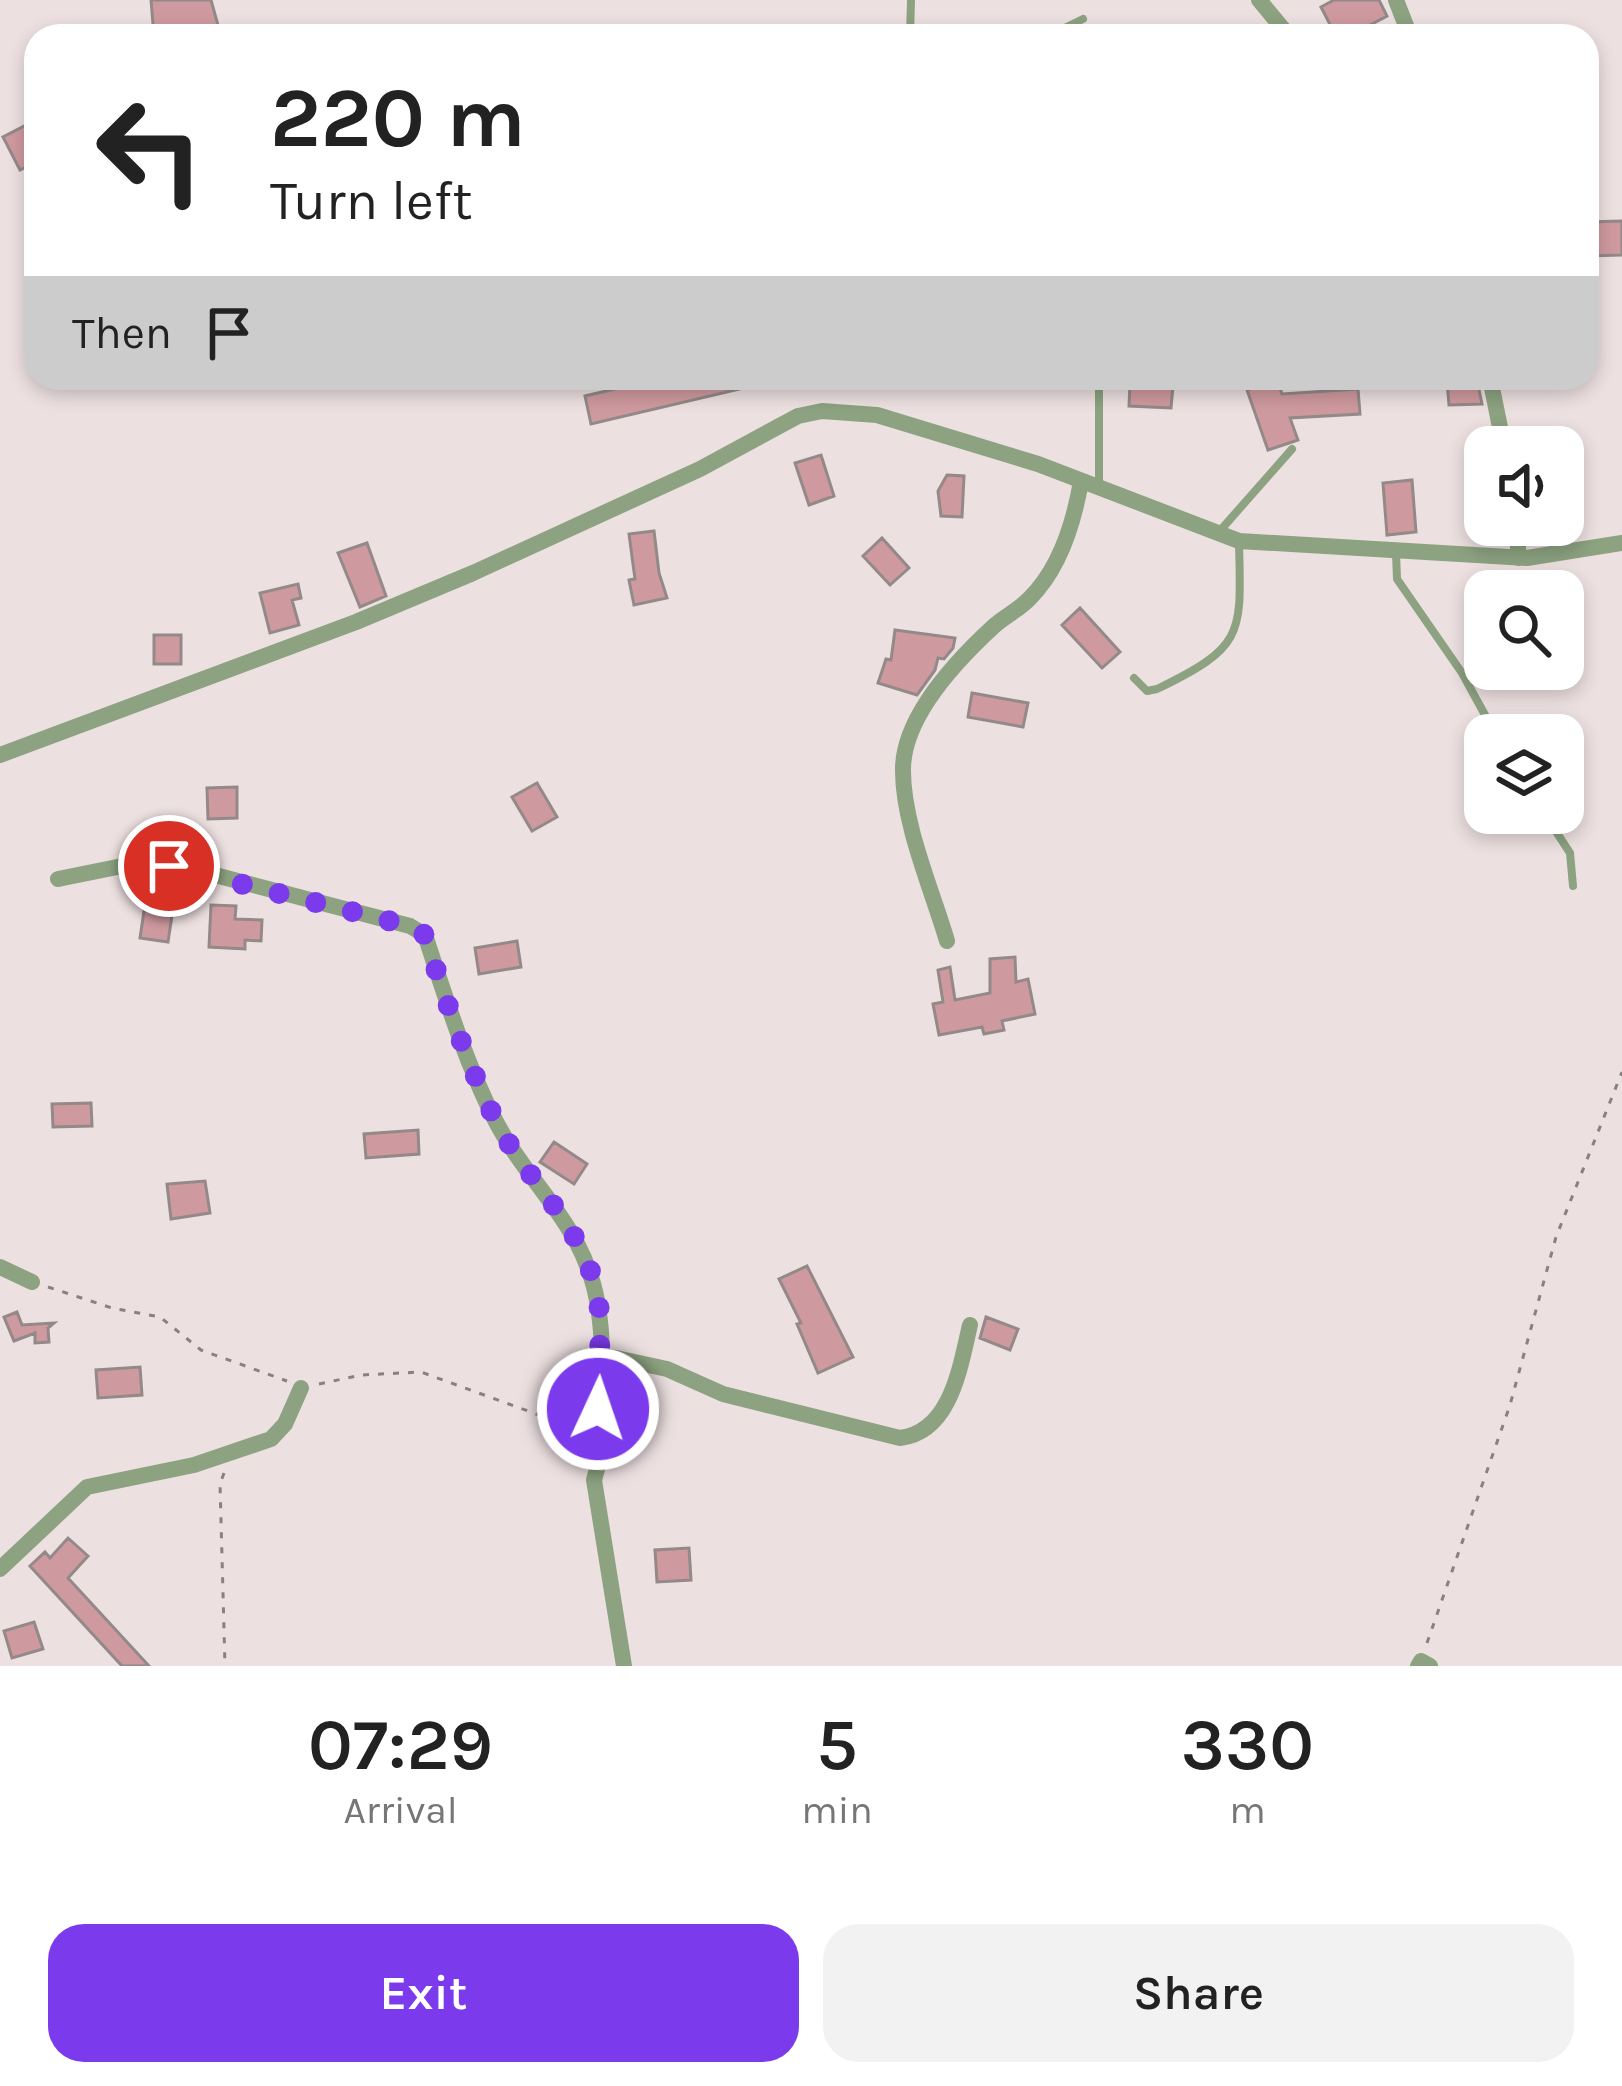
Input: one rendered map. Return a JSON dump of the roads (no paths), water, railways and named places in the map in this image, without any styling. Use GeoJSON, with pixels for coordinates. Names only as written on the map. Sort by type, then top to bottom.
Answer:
{"type":"FeatureCollection","features":[{"type":"Feature","properties":{"kind":"street"},"geometry":{"type":"LineString","coordinates":[[1259,0],[1279,24]]}},
{"type":"Feature","properties":{"kind":"street"},"geometry":{"type":"LineString","coordinates":[[1492,390],[1500,426]]}},
{"type":"Feature","properties":{"kind":"street"},"geometry":{"type":"LineString","coordinates":[[0,755],[473,573],[700,470],[798,416],[822,411],[878,416],[1038,464],[1239,541],[1519,558],[1622,543]]}},
{"type":"Feature","properties":{"kind":"street"},"geometry":{"type":"LineString","coordinates":[[947,941],[908,809],[902,768],[914,728],[961,658],[1031,598],[1054,564],[1075,518],[1081,481]]}},
{"type":"Feature","properties":{"kind":"street"},"geometry":{"type":"LineString","coordinates":[[1518,546],[1519,558]]}},
{"type":"Feature","properties":{"kind":"street"},"geometry":{"type":"LineString","coordinates":[[58,879],[142,862],[196,870],[410,926],[425,935],[495,1120],[581,1247],[596,1285],[602,1451],[594,1480],[624,1666]]}},
{"type":"Feature","properties":{"kind":"street"},"geometry":{"type":"LineString","coordinates":[[0,1268],[32,1282]]}},
{"type":"Feature","properties":{"kind":"street"},"geometry":{"type":"LineString","coordinates":[[602,1355],[668,1369],[723,1394],[899,1438],[918,1436],[936,1421],[957,1380],[970,1325]]}},
{"type":"Feature","properties":{"kind":"street"},"geometry":{"type":"LineString","coordinates":[[0,1569],[87,1487],[229,1454],[271,1439],[285,1424],[301,1388]]}},
{"type":"Feature","properties":{"kind":"lane"},"geometry":{"type":"LineString","coordinates":[[1073,24],[1083,19]]}},
{"type":"Feature","properties":{"kind":"lane"},"geometry":{"type":"LineString","coordinates":[[1099,390],[1099,488]]}},
{"type":"Feature","properties":{"kind":"lane"},"geometry":{"type":"LineString","coordinates":[[1218,533],[1292,449]]}},
{"type":"Feature","properties":{"kind":"lane"},"geometry":{"type":"LineString","coordinates":[[1134,678],[1148,691],[1157,689],[1216,655],[1237,631],[1239,541]]}},
{"type":"Feature","properties":{"kind":"lane"},"geometry":{"type":"LineString","coordinates":[[1396,553],[1397,579],[1484,714]]}},
{"type":"Feature","properties":{"kind":"lane"},"geometry":{"type":"LineString","coordinates":[[1558,834],[1570,853],[1573,886]]}}]}
